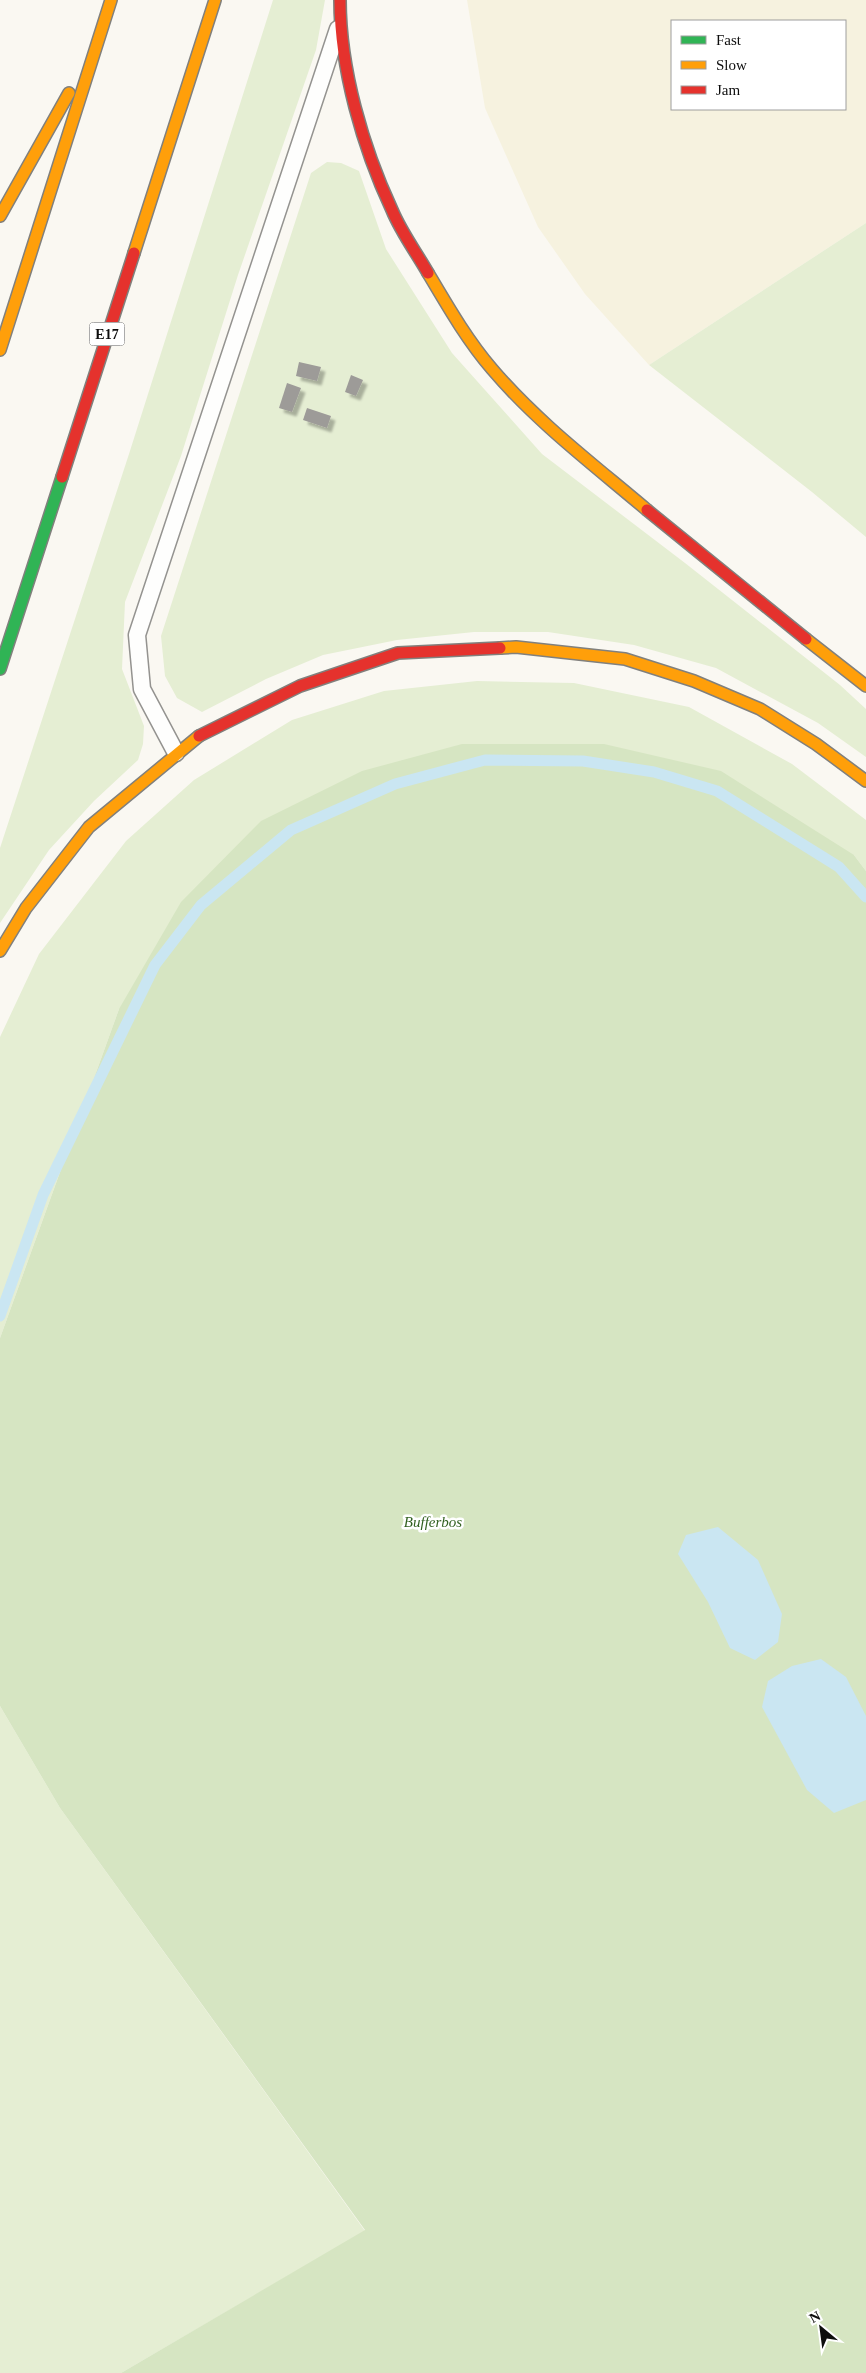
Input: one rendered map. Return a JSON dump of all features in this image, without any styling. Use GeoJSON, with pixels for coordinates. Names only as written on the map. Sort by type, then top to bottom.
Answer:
{"type":"FeatureCollection","features":[{"type":"Feature","properties":{"kind":"highway"},"geometry":{"type":"LineString","coordinates":[[0,350],[111,0]]}},
{"type":"Feature","properties":{"kind":"highway","name":"E17"},"geometry":{"type":"LineString","coordinates":[[0,669],[215,0]]}},
{"type":"Feature","properties":{"kind":"highway"},"geometry":{"type":"LineString","coordinates":[[340,0],[340,23],[358,122],[392,210],[445,302],[491,368],[550,428],[675,534],[866,686]]}},
{"type":"Feature","properties":{"kind":"highway"},"geometry":{"type":"LineString","coordinates":[[0,216],[97,44]]}},
{"type":"Feature","properties":{"kind":"highway"},"geometry":{"type":"LineString","coordinates":[[0,951],[26,908],[89,827],[200,735],[300,686],[398,653],[516,647],[625,659],[694,681],[760,710],[816,744],[866,781]]}},
{"type":"Feature","properties":{"kind":"lane"},"geometry":{"type":"LineString","coordinates":[[176,753],[142,689],[136,635],[340,23]]}},
{"type":"Feature","properties":{"kind":"shaded area"},"geometry":{"type":"Polygon","coordinates":[[[467,0],[866,0],[866,223],[649,365],[585,294],[538,227],[485,108],[467,0]]]}},
{"type":"Feature","properties":{"kind":"green space"},"geometry":{"type":"Polygon","coordinates":[[[273,0],[325,0],[316,50],[238,275],[181,456],[125,602],[122,669],[144,726],[143,744],[138,760],[94,801],[49,850],[0,923],[0,848],[129,454],[273,0]]]}},
{"type":"Feature","properties":{"kind":"green space"},"geometry":{"type":"Polygon","coordinates":[[[327,162],[341,163],[359,171],[386,249],[452,353],[542,454],[685,563],[840,685],[866,709],[866,757],[818,723],[716,668],[634,645],[548,632],[474,632],[397,640],[323,655],[266,679],[202,712],[177,698],[165,676],[161,636],[311,173],[327,162]]]}},
{"type":"Feature","properties":{"kind":"green space"},"geometry":{"type":"Polygon","coordinates":[[[866,223],[866,537],[812,492],[649,365],[866,223]]]}},
{"type":"Feature","properties":{"kind":"green space"},"geometry":{"type":"Polygon","coordinates":[[[477,681],[574,683],[689,707],[792,764],[866,820],[866,871],[854,855],[119,1009],[0,1338],[0,1037],[39,954],[126,841],[194,780],[292,720],[384,691],[477,681]]]}},
{"type":"Feature","properties":{"kind":"green space","name":"Bufferbos"},"geometry":{"type":"Polygon","coordinates":[[[462,744],[604,744],[721,771],[854,855],[866,871],[866,2373],[121,2373],[365,2230],[60,1808],[0,1706],[0,1338],[119,1009],[181,902],[261,821],[362,771],[462,744]]]}},
{"type":"Feature","properties":{"kind":"green space"},"geometry":{"type":"Polygon","coordinates":[[[0,1706],[60,1808],[365,2231],[121,2373],[0,2373],[0,1706]]]}},
{"type":"Feature","properties":{"kind":"water"},"geometry":{"type":"Polygon","coordinates":[[[718,1527],[758,1560],[782,1614],[778,1642],[755,1660],[730,1648],[708,1602],[678,1554],[686,1535],[718,1527]]]}},
{"type":"Feature","properties":{"kind":"water"},"geometry":{"type":"Polygon","coordinates":[[[821,1659],[846,1677],[866,1716],[866,1800],[834,1813],[807,1790],[762,1707],[768,1681],[792,1666],[821,1659]]]}},
{"type":"Feature","properties":{"kind":"building"},"geometry":{"type":"Polygon","coordinates":[[[299,362],[321,367],[317,381],[296,376],[299,362]]]}},
{"type":"Feature","properties":{"kind":"building"},"geometry":{"type":"Polygon","coordinates":[[[351,375],[363,380],[356,396],[345,392],[351,375]]]}},
{"type":"Feature","properties":{"kind":"building"},"geometry":{"type":"Polygon","coordinates":[[[287,383],[301,388],[292,412],[279,408],[287,383]]]}},
{"type":"Feature","properties":{"kind":"building"},"geometry":{"type":"Polygon","coordinates":[[[307,408],[331,416],[327,428],[303,420],[307,408]]]}},
{"type":"Feature","properties":{"kind":"waterway"},"geometry":{"type":"LineString","coordinates":[[0,1316],[43,1195],[155,965],[201,905],[291,830],[395,784],[485,760],[583,761],[654,772],[717,791],[839,867],[866,897]]}},
{"type":"Feature","properties":{"kind":"traffic: fast"},"geometry":{"type":"LineString","coordinates":[[0,669],[62,477]]}},
{"type":"Feature","properties":{"kind":"traffic: slow"},"geometry":{"type":"LineString","coordinates":[[0,350],[111,0]]}},
{"type":"Feature","properties":{"kind":"traffic: slow"},"geometry":{"type":"LineString","coordinates":[[134,253],[215,0]]}},
{"type":"Feature","properties":{"kind":"traffic: slow"},"geometry":{"type":"LineString","coordinates":[[0,216],[69,93]]}},
{"type":"Feature","properties":{"kind":"traffic: slow"},"geometry":{"type":"LineString","coordinates":[[428,273],[474,346],[509,388],[566,442],[647,510]]}},
{"type":"Feature","properties":{"kind":"traffic: slow"},"geometry":{"type":"LineString","coordinates":[[806,639],[866,686]]}},
{"type":"Feature","properties":{"kind":"traffic: slow"},"geometry":{"type":"LineString","coordinates":[[500,648],[516,647],[625,659],[694,681],[760,709],[816,744],[866,781]]}},
{"type":"Feature","properties":{"kind":"traffic: slow"},"geometry":{"type":"LineString","coordinates":[[0,951],[26,908],[89,827],[199,736]]}},
{"type":"Feature","properties":{"kind":"traffic: jam"},"geometry":{"type":"LineString","coordinates":[[340,0],[344,53],[355,108],[363,135],[381,186],[396,218],[428,273]]}},
{"type":"Feature","properties":{"kind":"traffic: jam"},"geometry":{"type":"LineString","coordinates":[[62,477],[134,253]]}},
{"type":"Feature","properties":{"kind":"traffic: jam"},"geometry":{"type":"LineString","coordinates":[[647,510],[806,639]]}},
{"type":"Feature","properties":{"kind":"traffic: jam"},"geometry":{"type":"LineString","coordinates":[[199,736],[300,686],[398,653],[500,648]]}}]}
